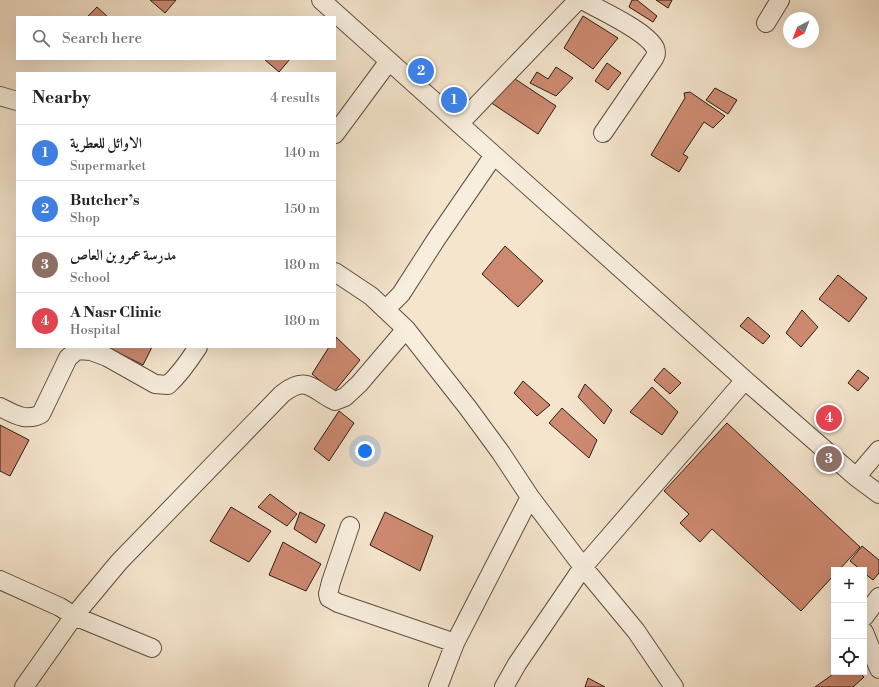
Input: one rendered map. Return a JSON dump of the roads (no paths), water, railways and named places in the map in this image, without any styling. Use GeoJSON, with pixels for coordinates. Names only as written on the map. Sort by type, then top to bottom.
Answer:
{"type":"FeatureCollection","features":[{"type":"Feature","properties":{"kind":"street"},"geometry":{"type":"LineString","coordinates":[[321,0],[745,380],[856,477],[879,494]]}},
{"type":"Feature","properties":{"kind":"street"},"geometry":{"type":"LineString","coordinates":[[459,124],[578,0]]}},
{"type":"Feature","properties":{"kind":"street"},"geometry":{"type":"LineString","coordinates":[[582,0],[636,30],[651,42],[656,49],[654,60],[603,133]]}},
{"type":"Feature","properties":{"kind":"street"},"geometry":{"type":"LineString","coordinates":[[766,23],[780,0]]}},
{"type":"Feature","properties":{"kind":"street"},"geometry":{"type":"LineString","coordinates":[[336,133],[389,61]]}},
{"type":"Feature","properties":{"kind":"street"},"geometry":{"type":"LineString","coordinates":[[0,96],[16,101]]}},
{"type":"Feature","properties":{"kind":"street"},"geometry":{"type":"LineString","coordinates":[[386,309],[401,294],[437,238],[494,155]]}},
{"type":"Feature","properties":{"kind":"street"},"geometry":{"type":"LineString","coordinates":[[336,273],[371,296],[406,329],[478,421],[530,497],[583,567],[636,631],[674,687]]}},
{"type":"Feature","properties":{"kind":"street"},"geometry":{"type":"LineString","coordinates":[[24,687],[74,616],[114,568],[148,531],[282,394],[291,387],[300,384],[310,386],[335,401],[345,397],[359,384],[406,329]]}},
{"type":"Feature","properties":{"kind":"street"},"geometry":{"type":"LineString","coordinates":[[0,407],[28,418],[41,414],[68,358],[77,350],[91,351],[107,357],[155,384],[168,385],[178,376],[197,348]]}},
{"type":"Feature","properties":{"kind":"street"},"geometry":{"type":"LineString","coordinates":[[504,687],[517,664],[583,567],[745,380]]}},
{"type":"Feature","properties":{"kind":"street"},"geometry":{"type":"LineString","coordinates":[[856,477],[879,450]]}},
{"type":"Feature","properties":{"kind":"street"},"geometry":{"type":"LineString","coordinates":[[438,687],[455,643],[530,497]]}},
{"type":"Feature","properties":{"kind":"street"},"geometry":{"type":"LineString","coordinates":[[350,526],[331,582],[328,594],[329,598],[338,604],[455,643]]}},
{"type":"Feature","properties":{"kind":"street"},"geometry":{"type":"LineString","coordinates":[[0,580],[60,607],[74,616],[152,648]]}},
{"type":"Feature","properties":{"kind":"street"},"geometry":{"type":"LineString","coordinates":[[867,613],[879,597]]}},
{"type":"Feature","properties":{"kind":"street"},"geometry":{"type":"LineString","coordinates":[[867,639],[879,669]]}},
{"type":"Feature","properties":{"kind":"place","name":"Butcher’s"},"geometry":{"type":"Point","coordinates":[421,71]}},
{"type":"Feature","properties":{"kind":"place","name":"الاوائل للعطرية"},"geometry":{"type":"Point","coordinates":[454,100]}},
{"type":"Feature","properties":{"kind":"place","name":"A Nasr Clinic"},"geometry":{"type":"Point","coordinates":[829,418]}},
{"type":"Feature","properties":{"kind":"place","name":"مدرسة عمرو بن العاص"},"geometry":{"type":"Point","coordinates":[829,459]}}]}
